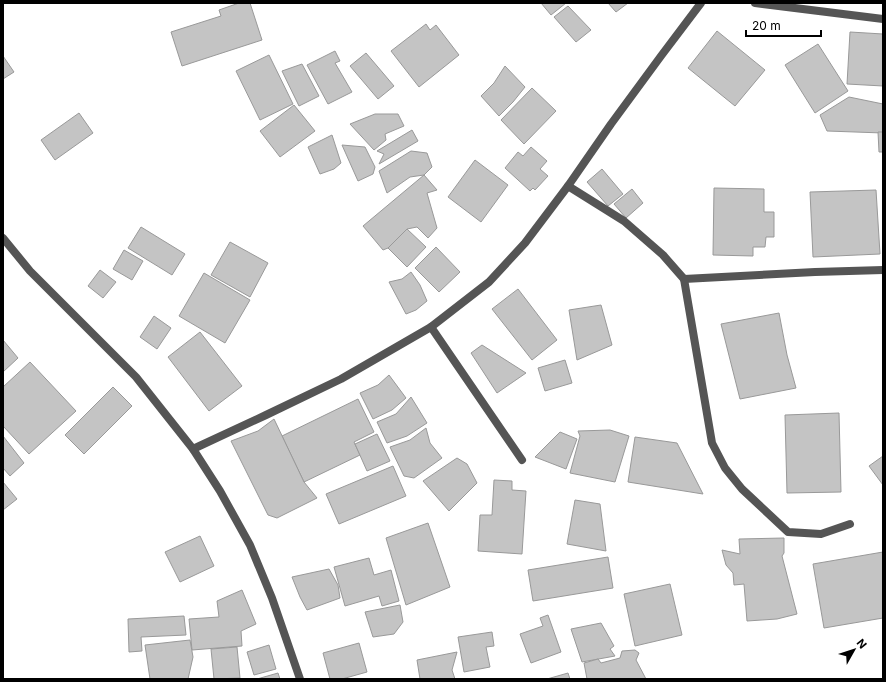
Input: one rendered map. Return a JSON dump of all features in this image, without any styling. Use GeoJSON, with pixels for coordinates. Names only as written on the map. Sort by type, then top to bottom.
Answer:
{"type":"FeatureCollection","features":[{"type":"Feature","properties":{"kind":"street"},"geometry":{"type":"LineString","coordinates":[[193,449],[341,379],[431,326],[489,282],[525,243],[568,186],[661,56],[702,3]]}},
{"type":"Feature","properties":{"kind":"street"},"geometry":{"type":"LineString","coordinates":[[755,3],[883,19]]}},
{"type":"Feature","properties":{"kind":"street"},"geometry":{"type":"LineString","coordinates":[[568,186],[624,221],[663,255],[684,279],[712,443],[725,468],[742,489],[788,532],[821,534],[850,524]]}},
{"type":"Feature","properties":{"kind":"street"},"geometry":{"type":"LineString","coordinates":[[3,238],[30,272],[136,377],[193,449],[220,491],[250,545],[272,598],[300,679]]}},
{"type":"Feature","properties":{"kind":"street"},"geometry":{"type":"LineString","coordinates":[[684,279],[883,270]]}},
{"type":"Feature","properties":{"kind":"street"},"geometry":{"type":"LineString","coordinates":[[431,326],[522,460]]}},
{"type":"Feature","properties":{"kind":"building"},"geometry":{"type":"Polygon","coordinates":[[[239,3],[250,3],[262,40],[182,66],[171,32],[221,16],[219,10],[239,3]]]}},
{"type":"Feature","properties":{"kind":"building"},"geometry":{"type":"Polygon","coordinates":[[[541,3],[566,3],[551,15],[541,3]]]}},
{"type":"Feature","properties":{"kind":"building"},"geometry":{"type":"Polygon","coordinates":[[[608,3],[628,3],[616,12],[608,3]]]}},
{"type":"Feature","properties":{"kind":"building"},"geometry":{"type":"Polygon","coordinates":[[[568,6],[591,30],[576,42],[554,17],[568,6]]]}},
{"type":"Feature","properties":{"kind":"building"},"geometry":{"type":"Polygon","coordinates":[[[426,24],[430,30],[436,25],[459,55],[419,87],[391,51],[426,24]]]}},
{"type":"Feature","properties":{"kind":"building"},"geometry":{"type":"Polygon","coordinates":[[[717,31],[765,70],[735,106],[688,68],[717,31]]]}},
{"type":"Feature","properties":{"kind":"building"},"geometry":{"type":"Polygon","coordinates":[[[850,32],[883,34],[883,86],[847,84],[850,32]]]}},
{"type":"Feature","properties":{"kind":"building"},"geometry":{"type":"Polygon","coordinates":[[[818,44],[848,91],[815,113],[785,65],[818,44]]]}},
{"type":"Feature","properties":{"kind":"building"},"geometry":{"type":"Polygon","coordinates":[[[335,51],[340,61],[335,63],[352,92],[328,104],[307,65],[335,51]]]}},
{"type":"Feature","properties":{"kind":"building"},"geometry":{"type":"Polygon","coordinates":[[[366,53],[394,86],[378,99],[350,66],[366,53]]]}},
{"type":"Feature","properties":{"kind":"building"},"geometry":{"type":"Polygon","coordinates":[[[269,55],[293,104],[260,120],[236,71],[269,55]]]}},
{"type":"Feature","properties":{"kind":"building"},"geometry":{"type":"Polygon","coordinates":[[[3,56],[14,72],[3,79],[3,56]]]}},
{"type":"Feature","properties":{"kind":"building"},"geometry":{"type":"Polygon","coordinates":[[[302,64],[319,96],[299,106],[282,71],[302,64]]]}},
{"type":"Feature","properties":{"kind":"building"},"geometry":{"type":"Polygon","coordinates":[[[505,66],[525,87],[499,116],[481,96],[494,83],[505,66]]]}},
{"type":"Feature","properties":{"kind":"building"},"geometry":{"type":"Polygon","coordinates":[[[532,88],[556,111],[524,144],[501,120],[532,88]]]}},
{"type":"Feature","properties":{"kind":"building"},"geometry":{"type":"Polygon","coordinates":[[[849,97],[883,104],[883,133],[827,131],[820,115],[849,97]]]}},
{"type":"Feature","properties":{"kind":"building"},"geometry":{"type":"Polygon","coordinates":[[[294,105],[315,131],[280,157],[260,131],[294,105]]]}},
{"type":"Feature","properties":{"kind":"building"},"geometry":{"type":"Polygon","coordinates":[[[79,113],[93,133],[55,160],[41,140],[79,113]]]}},
{"type":"Feature","properties":{"kind":"building"},"geometry":{"type":"Polygon","coordinates":[[[375,114],[398,114],[404,126],[385,134],[386,140],[374,150],[350,124],[375,114]]]}},
{"type":"Feature","properties":{"kind":"building"},"geometry":{"type":"Polygon","coordinates":[[[412,130],[418,141],[379,164],[384,154],[377,151],[412,130]]]}},
{"type":"Feature","properties":{"kind":"building"},"geometry":{"type":"Polygon","coordinates":[[[878,132],[883,132],[883,152],[879,152],[878,132]]]}},
{"type":"Feature","properties":{"kind":"building"},"geometry":{"type":"Polygon","coordinates":[[[332,135],[341,163],[334,169],[320,174],[308,147],[332,135]]]}},
{"type":"Feature","properties":{"kind":"building"},"geometry":{"type":"Polygon","coordinates":[[[342,145],[365,147],[375,167],[373,174],[358,181],[342,145]]]}},
{"type":"Feature","properties":{"kind":"building"},"geometry":{"type":"Polygon","coordinates":[[[531,147],[547,161],[540,169],[548,176],[535,190],[533,188],[530,191],[505,168],[518,152],[523,156],[531,147]]]}},
{"type":"Feature","properties":{"kind":"building"},"geometry":{"type":"Polygon","coordinates":[[[411,151],[427,153],[432,167],[424,175],[410,177],[387,193],[379,171],[411,151]]]}},
{"type":"Feature","properties":{"kind":"building"},"geometry":{"type":"Polygon","coordinates":[[[475,160],[508,185],[481,222],[448,197],[475,160]]]}},
{"type":"Feature","properties":{"kind":"building"},"geometry":{"type":"Polygon","coordinates":[[[602,169],[623,194],[608,206],[587,182],[602,169]]]}},
{"type":"Feature","properties":{"kind":"building"},"geometry":{"type":"Polygon","coordinates":[[[424,175],[437,190],[427,193],[437,228],[428,238],[417,227],[407,229],[388,248],[383,250],[363,226],[424,175]]]}},
{"type":"Feature","properties":{"kind":"building"},"geometry":{"type":"Polygon","coordinates":[[[714,188],[764,189],[764,212],[774,212],[774,237],[766,237],[765,247],[753,247],[753,256],[713,255],[714,188]]]}},
{"type":"Feature","properties":{"kind":"building"},"geometry":{"type":"Polygon","coordinates":[[[632,189],[643,203],[626,218],[614,204],[632,189]]]}},
{"type":"Feature","properties":{"kind":"building"},"geometry":{"type":"Polygon","coordinates":[[[876,190],[880,254],[813,257],[810,192],[876,190]]]}},
{"type":"Feature","properties":{"kind":"building"},"geometry":{"type":"Polygon","coordinates":[[[141,227],[185,254],[172,275],[128,248],[141,227]]]}},
{"type":"Feature","properties":{"kind":"building"},"geometry":{"type":"Polygon","coordinates":[[[407,229],[426,247],[407,267],[388,248],[407,229]]]}},
{"type":"Feature","properties":{"kind":"building"},"geometry":{"type":"Polygon","coordinates":[[[230,242],[268,263],[250,297],[211,275],[230,242]]]}},
{"type":"Feature","properties":{"kind":"building"},"geometry":{"type":"Polygon","coordinates":[[[436,247],[460,272],[439,292],[415,268],[436,247]]]}},
{"type":"Feature","properties":{"kind":"building"},"geometry":{"type":"Polygon","coordinates":[[[124,250],[143,261],[132,280],[113,269],[124,250]]]}},
{"type":"Feature","properties":{"kind":"building"},"geometry":{"type":"Polygon","coordinates":[[[100,270],[116,282],[103,298],[88,286],[100,270]]]}},
{"type":"Feature","properties":{"kind":"building"},"geometry":{"type":"Polygon","coordinates":[[[411,272],[420,285],[427,301],[416,310],[406,314],[389,282],[402,279],[411,272]]]}},
{"type":"Feature","properties":{"kind":"building"},"geometry":{"type":"Polygon","coordinates":[[[204,273],[250,300],[225,343],[179,316],[204,273]]]}},
{"type":"Feature","properties":{"kind":"building"},"geometry":{"type":"Polygon","coordinates":[[[518,289],[557,340],[532,360],[492,309],[518,289]]]}},
{"type":"Feature","properties":{"kind":"building"},"geometry":{"type":"Polygon","coordinates":[[[601,305],[612,345],[577,360],[569,310],[601,305]]]}},
{"type":"Feature","properties":{"kind":"building"},"geometry":{"type":"Polygon","coordinates":[[[779,313],[787,355],[796,388],[740,399],[721,324],[779,313]]]}},
{"type":"Feature","properties":{"kind":"building"},"geometry":{"type":"Polygon","coordinates":[[[154,316],[171,328],[157,349],[140,337],[154,316]]]}},
{"type":"Feature","properties":{"kind":"building"},"geometry":{"type":"Polygon","coordinates":[[[200,332],[242,386],[209,411],[168,357],[200,332]]]}},
{"type":"Feature","properties":{"kind":"building"},"geometry":{"type":"Polygon","coordinates":[[[3,340],[18,358],[3,372],[3,340]]]}},
{"type":"Feature","properties":{"kind":"building"},"geometry":{"type":"Polygon","coordinates":[[[482,345],[526,373],[497,393],[471,353],[482,345]]]}},
{"type":"Feature","properties":{"kind":"building"},"geometry":{"type":"Polygon","coordinates":[[[565,360],[572,383],[545,391],[538,368],[565,360]]]}},
{"type":"Feature","properties":{"kind":"building"},"geometry":{"type":"Polygon","coordinates":[[[30,362],[76,411],[29,454],[3,426],[3,387],[30,362]]]}},
{"type":"Feature","properties":{"kind":"building"},"geometry":{"type":"Polygon","coordinates":[[[389,375],[406,398],[392,410],[373,419],[360,393],[378,385],[389,375]]]}},
{"type":"Feature","properties":{"kind":"building"},"geometry":{"type":"Polygon","coordinates":[[[113,387],[132,406],[84,454],[65,435],[113,387]]]}},
{"type":"Feature","properties":{"kind":"building"},"geometry":{"type":"Polygon","coordinates":[[[411,397],[427,423],[407,436],[387,443],[377,422],[396,414],[411,397]]]}},
{"type":"Feature","properties":{"kind":"building"},"geometry":{"type":"Polygon","coordinates":[[[358,399],[374,432],[354,442],[360,455],[304,482],[282,436],[358,399]]]}},
{"type":"Feature","properties":{"kind":"building"},"geometry":{"type":"Polygon","coordinates":[[[839,413],[841,492],[787,493],[785,415],[839,413]]]}},
{"type":"Feature","properties":{"kind":"building"},"geometry":{"type":"Polygon","coordinates":[[[274,419],[304,482],[317,498],[277,518],[268,515],[231,441],[258,431],[274,419]]]}},
{"type":"Feature","properties":{"kind":"building"},"geometry":{"type":"Polygon","coordinates":[[[426,428],[430,443],[442,458],[414,478],[404,476],[390,447],[410,440],[426,428]]]}},
{"type":"Feature","properties":{"kind":"building"},"geometry":{"type":"Polygon","coordinates":[[[610,430],[629,436],[615,482],[570,473],[580,436],[578,431],[610,430]]]}},
{"type":"Feature","properties":{"kind":"building"},"geometry":{"type":"Polygon","coordinates":[[[560,432],[577,439],[566,469],[535,457],[560,432]]]}},
{"type":"Feature","properties":{"kind":"building"},"geometry":{"type":"Polygon","coordinates":[[[377,434],[390,461],[367,471],[355,444],[377,434]]]}},
{"type":"Feature","properties":{"kind":"building"},"geometry":{"type":"Polygon","coordinates":[[[3,436],[24,463],[10,476],[3,468],[3,436]]]}},
{"type":"Feature","properties":{"kind":"building"},"geometry":{"type":"Polygon","coordinates":[[[635,437],[677,443],[703,494],[628,482],[635,437]]]}},
{"type":"Feature","properties":{"kind":"building"},"geometry":{"type":"Polygon","coordinates":[[[883,456],[883,485],[869,466],[883,456]]]}},
{"type":"Feature","properties":{"kind":"building"},"geometry":{"type":"Polygon","coordinates":[[[457,458],[467,464],[477,483],[449,511],[423,481],[457,458]]]}},
{"type":"Feature","properties":{"kind":"building"},"geometry":{"type":"Polygon","coordinates":[[[393,466],[406,496],[339,524],[326,494],[393,466]]]}},
{"type":"Feature","properties":{"kind":"building"},"geometry":{"type":"Polygon","coordinates":[[[494,480],[512,481],[512,490],[526,491],[522,554],[478,551],[480,515],[492,515],[494,480]]]}},
{"type":"Feature","properties":{"kind":"building"},"geometry":{"type":"Polygon","coordinates":[[[3,482],[17,499],[3,510],[3,482]]]}},
{"type":"Feature","properties":{"kind":"building"},"geometry":{"type":"Polygon","coordinates":[[[575,500],[600,504],[606,551],[567,544],[575,500]]]}},
{"type":"Feature","properties":{"kind":"building"},"geometry":{"type":"Polygon","coordinates":[[[428,523],[450,587],[406,605],[386,538],[428,523]]]}},
{"type":"Feature","properties":{"kind":"building"},"geometry":{"type":"Polygon","coordinates":[[[200,536],[214,566],[180,582],[165,552],[200,536]]]}},
{"type":"Feature","properties":{"kind":"building"},"geometry":{"type":"Polygon","coordinates":[[[784,538],[784,553],[782,556],[797,614],[777,619],[747,621],[744,584],[734,585],[733,573],[726,565],[722,550],[740,554],[739,539],[784,538]]]}},
{"type":"Feature","properties":{"kind":"building"},"geometry":{"type":"Polygon","coordinates":[[[883,552],[883,618],[824,628],[813,564],[883,552]]]}},
{"type":"Feature","properties":{"kind":"building"},"geometry":{"type":"Polygon","coordinates":[[[608,557],[613,588],[533,601],[528,570],[608,557]]]}},
{"type":"Feature","properties":{"kind":"building"},"geometry":{"type":"Polygon","coordinates":[[[369,558],[374,575],[391,570],[399,601],[382,606],[379,596],[345,606],[334,567],[369,558]]]}},
{"type":"Feature","properties":{"kind":"building"},"geometry":{"type":"Polygon","coordinates":[[[329,569],[338,585],[340,598],[307,610],[292,577],[329,569]]]}},
{"type":"Feature","properties":{"kind":"building"},"geometry":{"type":"Polygon","coordinates":[[[670,584],[682,635],[635,646],[624,594],[670,584]]]}},
{"type":"Feature","properties":{"kind":"building"},"geometry":{"type":"Polygon","coordinates":[[[242,590],[256,624],[241,631],[242,646],[192,650],[189,619],[219,617],[217,601],[242,590]]]}},
{"type":"Feature","properties":{"kind":"building"},"geometry":{"type":"Polygon","coordinates":[[[400,605],[403,622],[394,634],[373,637],[365,612],[400,605]]]}},
{"type":"Feature","properties":{"kind":"building"},"geometry":{"type":"Polygon","coordinates":[[[548,615],[561,652],[531,663],[520,634],[543,626],[540,618],[548,615]]]}},
{"type":"Feature","properties":{"kind":"building"},"geometry":{"type":"Polygon","coordinates":[[[184,616],[186,635],[141,637],[142,651],[129,652],[128,619],[184,616]]]}},
{"type":"Feature","properties":{"kind":"building"},"geometry":{"type":"Polygon","coordinates":[[[601,623],[614,646],[610,649],[615,656],[582,662],[571,629],[601,623]]]}},
{"type":"Feature","properties":{"kind":"building"},"geometry":{"type":"Polygon","coordinates":[[[492,632],[494,646],[486,647],[490,667],[464,672],[458,637],[492,632]]]}},
{"type":"Feature","properties":{"kind":"building"},"geometry":{"type":"Polygon","coordinates":[[[190,640],[193,657],[188,679],[150,679],[145,645],[190,640]]]}},
{"type":"Feature","properties":{"kind":"building"},"geometry":{"type":"Polygon","coordinates":[[[359,643],[367,672],[342,679],[330,679],[323,653],[359,643]]]}},
{"type":"Feature","properties":{"kind":"building"},"geometry":{"type":"Polygon","coordinates":[[[269,645],[276,669],[254,675],[247,652],[269,645]]]}},
{"type":"Feature","properties":{"kind":"building"},"geometry":{"type":"Polygon","coordinates":[[[237,647],[240,678],[214,679],[211,649],[237,647]]]}},
{"type":"Feature","properties":{"kind":"building"},"geometry":{"type":"Polygon","coordinates":[[[635,650],[639,653],[636,660],[646,679],[587,679],[584,663],[598,659],[601,663],[620,658],[622,651],[635,650]]]}},
{"type":"Feature","properties":{"kind":"building"},"geometry":{"type":"Polygon","coordinates":[[[457,652],[452,670],[455,679],[420,679],[417,660],[457,652]]]}},
{"type":"Feature","properties":{"kind":"building"},"geometry":{"type":"Polygon","coordinates":[[[278,673],[280,679],[257,679],[278,673]]]}},
{"type":"Feature","properties":{"kind":"building"},"geometry":{"type":"Polygon","coordinates":[[[568,673],[570,679],[547,679],[568,673]]]}}]}
